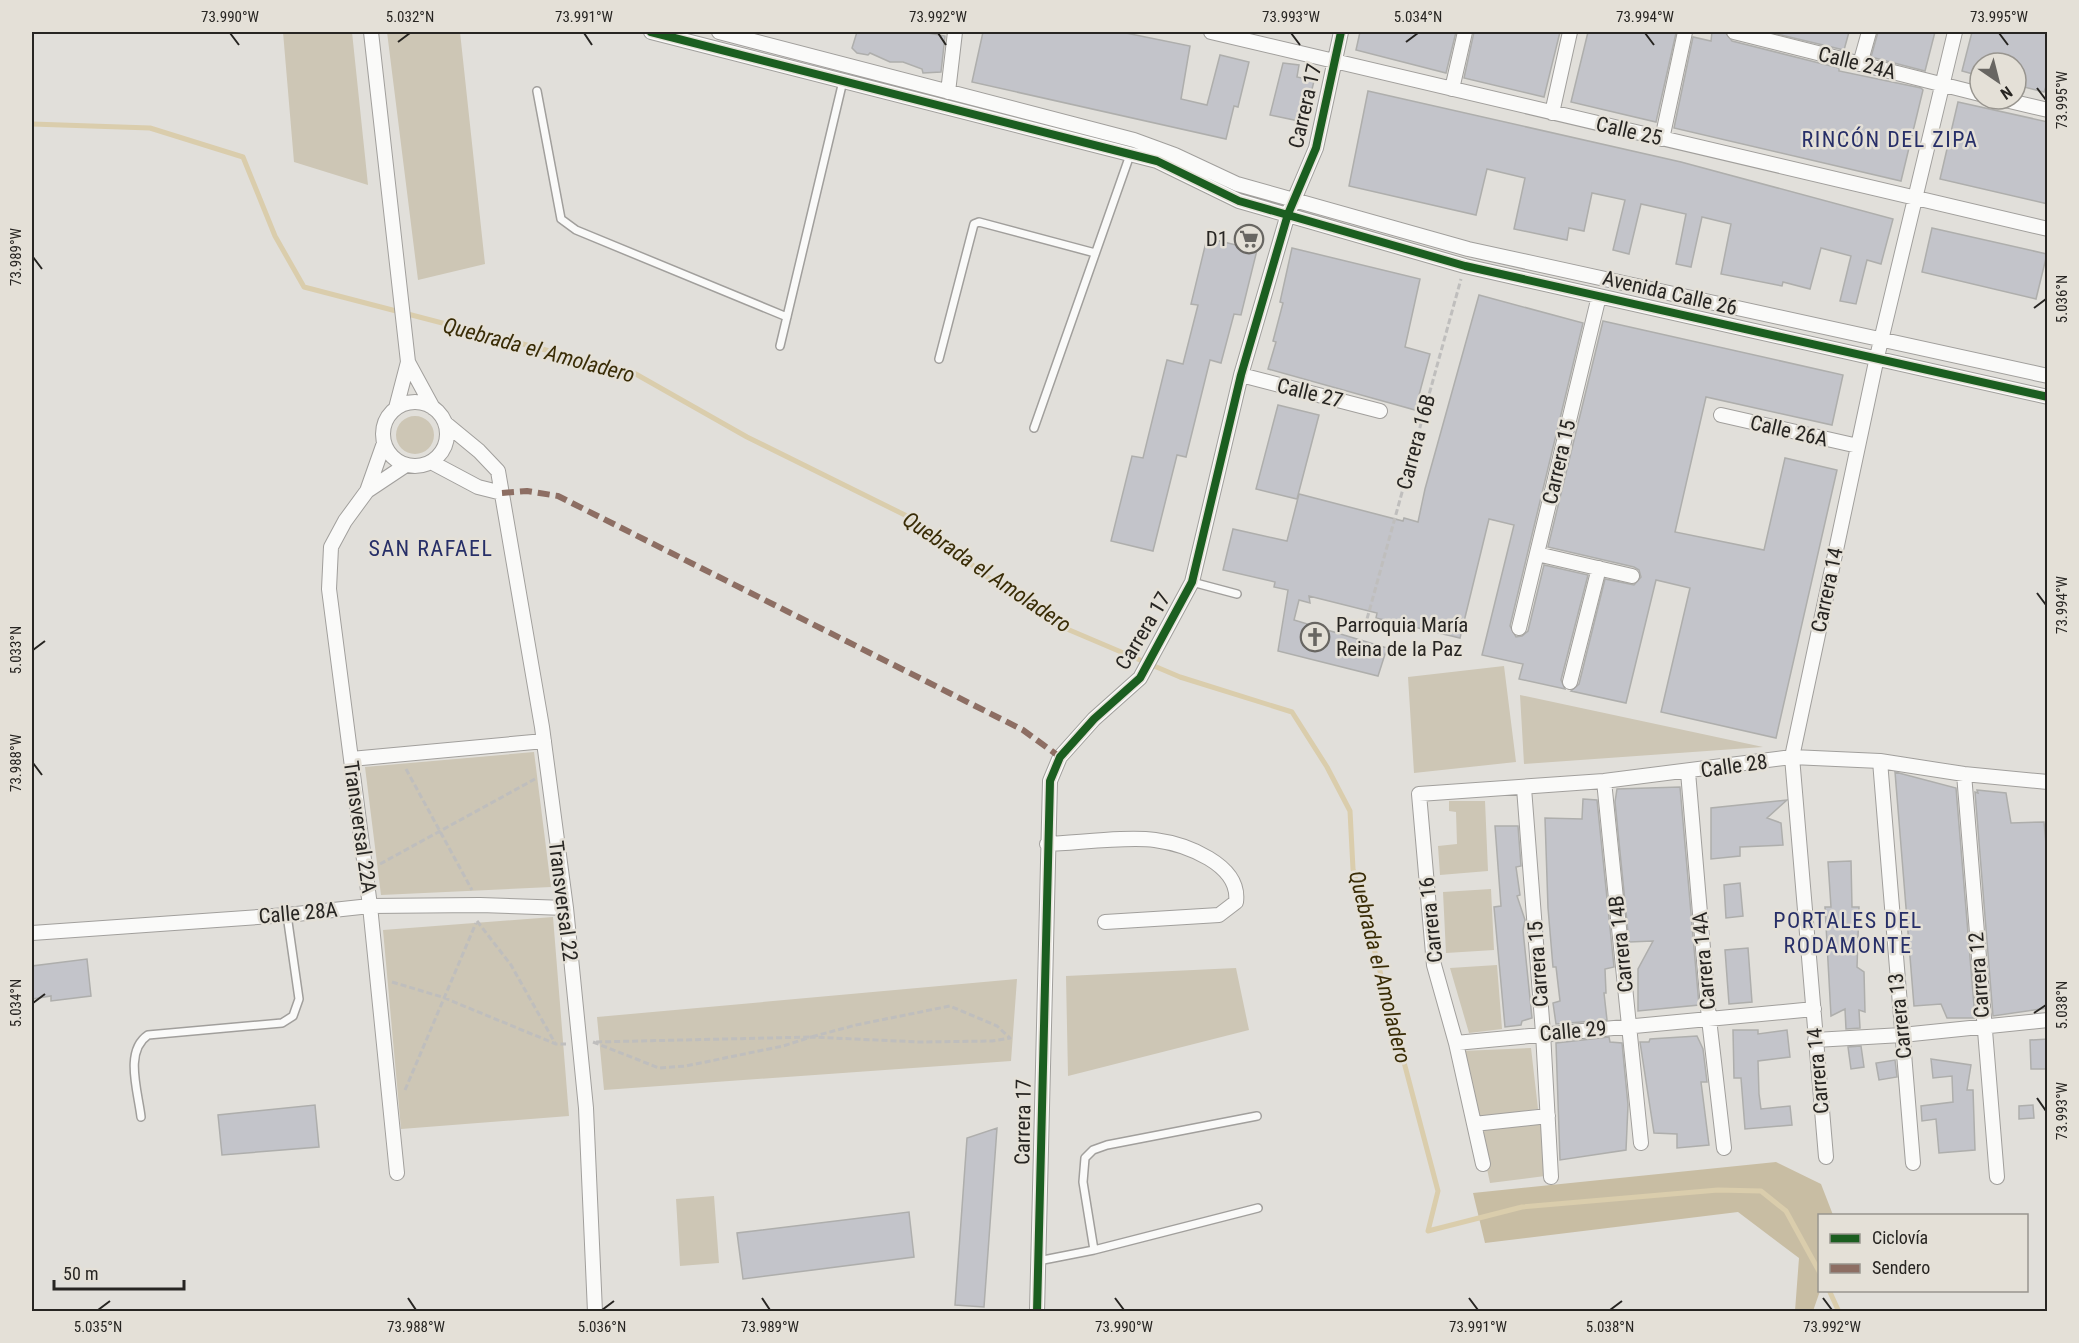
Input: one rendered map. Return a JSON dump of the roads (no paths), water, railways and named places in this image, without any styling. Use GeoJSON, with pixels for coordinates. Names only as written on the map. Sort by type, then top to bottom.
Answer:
{"type":"FeatureCollection","features":[{"type":"Feature","properties":{"kind":"street"},"geometry":{"type":"LineString","coordinates":[[367,491],[384,443],[384,424],[396,408],[408,362],[371,32]]}},
{"type":"Feature","properties":{"kind":"street"},"geometry":{"type":"LineString","coordinates":[[651,32],[1157,161],[1239,201],[1291,208]]}},
{"type":"Feature","properties":{"kind":"street"},"geometry":{"type":"LineString","coordinates":[[719,32],[1134,140],[1175,155],[1291,208]]}},
{"type":"Feature","properties":{"kind":"street"},"geometry":{"type":"LineString","coordinates":[[948,92],[955,32]]}},
{"type":"Feature","properties":{"kind":"street","name":"Calle 25"},"geometry":{"type":"LineString","coordinates":[[1211,32],[1226,33],[1334,61],[1916,200],[2048,229]]}},
{"type":"Feature","properties":{"kind":"street","name":"Carrera 17"},"geometry":{"type":"LineString","coordinates":[[1036,1311],[1050,781],[1060,757],[1094,719],[1140,678],[1192,582],[1241,375],[1291,208],[1316,148],[1341,32]]}},
{"type":"Feature","properties":{"kind":"street"},"geometry":{"type":"LineString","coordinates":[[1452,89],[1465,32]]}},
{"type":"Feature","properties":{"kind":"street"},"geometry":{"type":"LineString","coordinates":[[1552,113],[1570,32]]}},
{"type":"Feature","properties":{"kind":"street"},"geometry":{"type":"LineString","coordinates":[[1662,139],[1685,32]]}},
{"type":"Feature","properties":{"kind":"street","name":"Calle 24A"},"geometry":{"type":"LineString","coordinates":[[1734,32],[1749,33],[1968,91]]}},
{"type":"Feature","properties":{"kind":"street"},"geometry":{"type":"LineString","coordinates":[[1860,64],[1869,32]]}},
{"type":"Feature","properties":{"kind":"street","name":"Carrera 14"},"geometry":{"type":"LineString","coordinates":[[1826,1157],[1792,757],[1881,339],[1956,32]]}},
{"type":"Feature","properties":{"kind":"street"},"geometry":{"type":"LineString","coordinates":[[2028,105],[2048,110]]}},
{"type":"Feature","properties":{"kind":"street","name":"Avenida Calle 26"},"geometry":{"type":"LineString","coordinates":[[1291,208],[1465,266],[2048,397]]}},
{"type":"Feature","properties":{"kind":"street","name":"Avenida Calle 26"},"geometry":{"type":"LineString","coordinates":[[1291,208],[2048,376]]}},
{"type":"Feature","properties":{"kind":"street","name":"Carrera 15"},"geometry":{"type":"LineString","coordinates":[[1519,628],[1599,296]]}},
{"type":"Feature","properties":{"kind":"street"},"geometry":{"type":"LineString","coordinates":[[384,443],[396,460],[405,465],[423,465],[431,462],[446,445],[445,423],[433,408],[408,362]]}},
{"type":"Feature","properties":{"kind":"street","name":"Calle 27"},"geometry":{"type":"LineString","coordinates":[[1241,375],[1380,411]]}},
{"type":"Feature","properties":{"kind":"street"},"geometry":{"type":"LineString","coordinates":[[396,408],[414,402],[433,408]]}},
{"type":"Feature","properties":{"kind":"street","name":"Calle 26A"},"geometry":{"type":"LineString","coordinates":[[1720,415],[1858,446]]}},
{"type":"Feature","properties":{"kind":"street","name":"Transversal 22"},"geometry":{"type":"LineString","coordinates":[[445,423],[495,466],[502,493],[544,741],[566,908],[588,1132],[595,1311]]}},
{"type":"Feature","properties":{"kind":"street"},"geometry":{"type":"LineString","coordinates":[[431,462],[478,487],[502,493]]}},
{"type":"Feature","properties":{"kind":"street"},"geometry":{"type":"LineString","coordinates":[[367,491],[405,465]]}},
{"type":"Feature","properties":{"kind":"street","name":"Transversal 22A"},"geometry":{"type":"LineString","coordinates":[[367,491],[345,521],[331,547],[329,589],[370,906],[397,1173]]}},
{"type":"Feature","properties":{"kind":"street"},"geometry":{"type":"LineString","coordinates":[[1537,554],[1632,576]]}},
{"type":"Feature","properties":{"kind":"street"},"geometry":{"type":"LineString","coordinates":[[1570,682],[1599,568]]}},
{"type":"Feature","properties":{"kind":"street"},"geometry":{"type":"LineString","coordinates":[[351,759],[544,741]]}},
{"type":"Feature","properties":{"kind":"street","name":"Calle 28"},"geometry":{"type":"LineString","coordinates":[[1419,794],[1604,781],[1792,757],[1880,761],[1964,774],[2048,782]]}},
{"type":"Feature","properties":{"kind":"street","name":"Carrera 13"},"geometry":{"type":"LineString","coordinates":[[1880,761],[1913,1163]]}},
{"type":"Feature","properties":{"kind":"street","name":"Carrera 14A"},"geometry":{"type":"LineString","coordinates":[[1688,772],[1709,1019],[1724,1148]]}},
{"type":"Feature","properties":{"kind":"street","name":"Carrera 12"},"geometry":{"type":"LineString","coordinates":[[1964,774],[1997,1177]]}},
{"type":"Feature","properties":{"kind":"street","name":"Carrera 14B"},"geometry":{"type":"LineString","coordinates":[[1604,781],[1641,1143]]}},
{"type":"Feature","properties":{"kind":"street","name":"Carrera 15"},"geometry":{"type":"LineString","coordinates":[[1524,788],[1543,1034],[1551,1177]]}},
{"type":"Feature","properties":{"kind":"street","name":"Carrera 16"},"geometry":{"type":"LineString","coordinates":[[1419,794],[1434,965],[1456,1043]]}},
{"type":"Feature","properties":{"kind":"street"},"geometry":{"type":"LineString","coordinates":[[1047,844],[1153,839],[1174,844],[1221,868],[1232,878],[1237,890],[1236,902],[1219,915],[1105,921]]}},
{"type":"Feature","properties":{"kind":"street","name":"Calle 28A"},"geometry":{"type":"LineString","coordinates":[[32,933],[287,915],[370,906],[480,905],[566,908]]}},
{"type":"Feature","properties":{"kind":"street","name":"Calle 29"},"geometry":{"type":"LineString","coordinates":[[1456,1043],[1814,1009]]}},
{"type":"Feature","properties":{"kind":"street"},"geometry":{"type":"LineString","coordinates":[[1815,1040],[1902,1035],[2048,1020]]}},
{"type":"Feature","properties":{"kind":"street"},"geometry":{"type":"LineString","coordinates":[[1456,1043],[1483,1164]]}},
{"type":"Feature","properties":{"kind":"street"},"geometry":{"type":"LineString","coordinates":[[1474,1124],[1548,1116]]}},
{"type":"Feature","properties":{"kind":"lane"},"geometry":{"type":"LineString","coordinates":[[780,346],[843,81]]}},
{"type":"Feature","properties":{"kind":"lane"},"geometry":{"type":"LineString","coordinates":[[537,91],[561,219],[576,231],[787,317]]}},
{"type":"Feature","properties":{"kind":"lane"},"geometry":{"type":"LineString","coordinates":[[1034,428],[1130,155]]}},
{"type":"Feature","properties":{"kind":"lane"},"geometry":{"type":"LineString","coordinates":[[939,359],[974,224],[979,222],[1095,253]]}},
{"type":"Feature","properties":{"kind":"lane"},"geometry":{"type":"LineString","coordinates":[[1192,582],[1237,594]]}},
{"type":"Feature","properties":{"kind":"lane"},"geometry":{"type":"LineString","coordinates":[[141,1116],[134,1052],[138,1042],[148,1035],[282,1023],[293,1016],[299,999],[287,915]]}},
{"type":"Feature","properties":{"kind":"lane"},"geometry":{"type":"LineString","coordinates":[[1094,1251],[1083,1182],[1085,1158],[1093,1150],[1107,1145],[1257,1116]]}},
{"type":"Feature","properties":{"kind":"lane"},"geometry":{"type":"LineString","coordinates":[[1038,1261],[1094,1251],[1258,1208]]}},
{"type":"Feature","properties":{"kind":"waterway","name":"Quebrada el Amoladero"},"geometry":{"type":"LineString","coordinates":[[32,124],[150,128],[243,157],[275,236],[304,287],[634,373],[747,437],[915,520],[999,586],[1067,629],[1180,677],[1292,712],[1327,767],[1350,811],[1353,869],[1438,1191],[1428,1231],[1522,1207],[1718,1190],[1761,1191],[1786,1211],[1818,1269]]}},
{"type":"Feature","properties":{"kind":"waterway","name":"Quebrada el Amoladero"},"geometry":{"type":"LineString","coordinates":[[1830,1292],[1839,1312]]}},
{"type":"Feature","properties":{"kind":"place","name":"D1"},"geometry":{"type":"Point","coordinates":[1249,239]}},
{"type":"Feature","properties":{"kind":"place","name":"Parroquia María Reina de la Paz"},"geometry":{"type":"Point","coordinates":[1315,637]}},
{"type":"Feature","properties":{"kind":"district","name":"RINCÓN DEL ZIPA"},"geometry":{"type":"Point","coordinates":[1890,139]}},
{"type":"Feature","properties":{"kind":"district","name":"SAN RAFAEL"},"geometry":{"type":"Point","coordinates":[431,548]}},
{"type":"Feature","properties":{"kind":"district","name":"PORTALES DEL RODAMONTE"},"geometry":{"type":"Point","coordinates":[1848,932]}}]}
